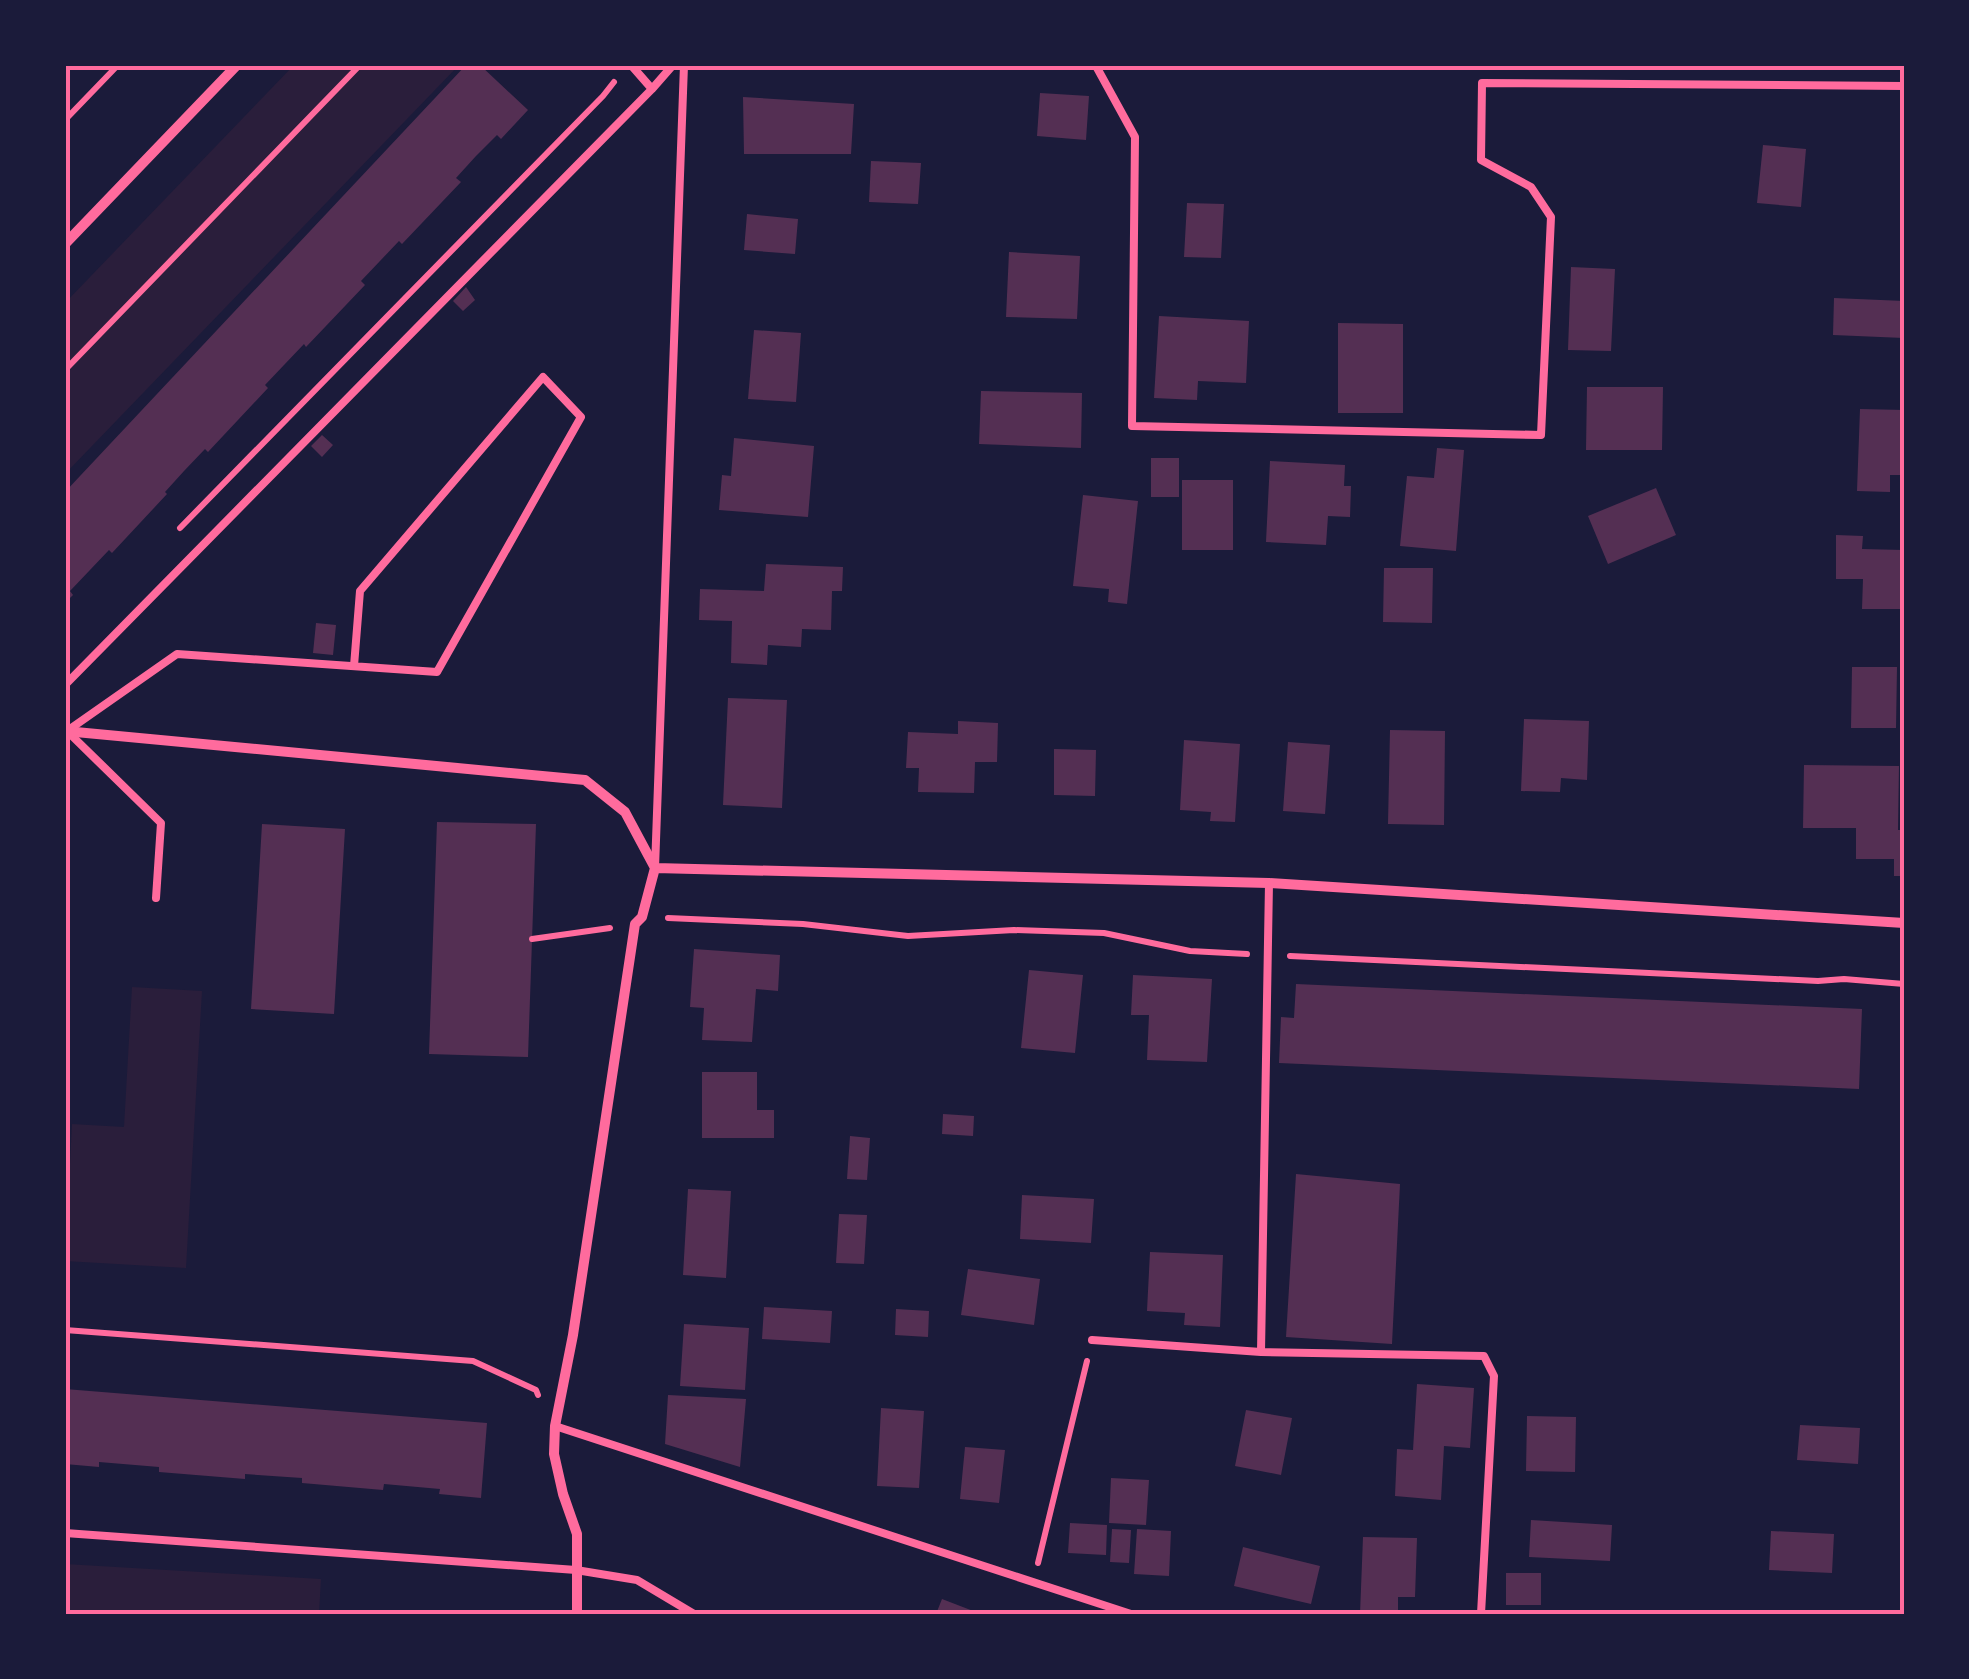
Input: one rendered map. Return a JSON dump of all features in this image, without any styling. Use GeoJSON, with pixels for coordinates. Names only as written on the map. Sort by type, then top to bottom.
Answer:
{"type":"FeatureCollection","features":[{"type":"Feature","properties":{"kind":"street"},"geometry":{"type":"LineString","coordinates":[[65,244],[238,65]]}},
{"type":"Feature","properties":{"kind":"street"},"geometry":{"type":"LineString","coordinates":[[66,731],[585,780],[625,812],[655,868],[639,920],[555,1426],[554,1454],[562,1494],[577,1534],[576,1614]]}},
{"type":"Feature","properties":{"kind":"street"},"geometry":{"type":"LineString","coordinates":[[655,868],[1269,883],[1904,922]]}},
{"type":"Feature","properties":{"kind":"lane"},"geometry":{"type":"LineString","coordinates":[[631,65],[652,89]]}},
{"type":"Feature","properties":{"kind":"lane"},"geometry":{"type":"LineString","coordinates":[[65,685],[673,65]]}},
{"type":"Feature","properties":{"kind":"lane"},"geometry":{"type":"LineString","coordinates":[[655,868],[684,65]]}},
{"type":"Feature","properties":{"kind":"lane"},"geometry":{"type":"LineString","coordinates":[[1094,66],[1132,65]]}},
{"type":"Feature","properties":{"kind":"lane"},"geometry":{"type":"LineString","coordinates":[[1094,66],[1135,137],[1132,426],[1542,435],[1552,217],[1532,187],[1481,160],[1482,84],[1904,86]]}},
{"type":"Feature","properties":{"kind":"lane"},"geometry":{"type":"LineString","coordinates":[[156,898],[161,823],[66,731],[177,654],[436,672],[580,417],[543,378],[360,591],[354,666]]}},
{"type":"Feature","properties":{"kind":"lane"},"geometry":{"type":"LineString","coordinates":[[1262,1352],[1269,883]]}},
{"type":"Feature","properties":{"kind":"lane"},"geometry":{"type":"LineString","coordinates":[[1092,1340],[1262,1352],[1484,1356],[1494,1376],[1481,1614]]}},
{"type":"Feature","properties":{"kind":"lane"},"geometry":{"type":"LineString","coordinates":[[555,1426],[1132,1614]]}},
{"type":"Feature","properties":{"kind":"lane"},"geometry":{"type":"LineString","coordinates":[[65,1533],[576,1570],[637,1580],[694,1614]]}},
{"type":"Feature","properties":{"kind":"path"},"geometry":{"type":"LineString","coordinates":[[65,120],[118,65]]}},
{"type":"Feature","properties":{"kind":"path"},"geometry":{"type":"LineString","coordinates":[[65,370],[360,65]]}},
{"type":"Feature","properties":{"kind":"path"},"geometry":{"type":"LineString","coordinates":[[176,533],[604,96],[615,80]]}},
{"type":"Feature","properties":{"kind":"path"},"geometry":{"type":"LineString","coordinates":[[532,939],[639,920],[803,924],[908,936],[1014,930],[1104,932],[1190,951],[1904,984]]}},
{"type":"Feature","properties":{"kind":"path"},"geometry":{"type":"LineString","coordinates":[[65,1330],[473,1361],[536,1390],[555,1426]]}},
{"type":"Feature","properties":{"kind":"path"},"geometry":{"type":"LineString","coordinates":[[1033,1583],[1092,1340]]}},
{"type":"Feature","properties":{"kind":"shaded area"},"geometry":{"type":"Polygon","coordinates":[[[294,65],[459,65],[65,474],[65,303],[294,65]]]}},
{"type":"Feature","properties":{"kind":"shaded area"},"geometry":{"type":"Polygon","coordinates":[[[132,987],[202,991],[186,1268],[65,1261],[72,1124],[124,1127],[132,987]]]}},
{"type":"Feature","properties":{"kind":"shaded area"},"geometry":{"type":"Polygon","coordinates":[[[65,1564],[321,1579],[319,1614],[65,1614],[65,1564]]]}},
{"type":"Feature","properties":{"kind":"building"},"geometry":{"type":"Polygon","coordinates":[[[466,65],[480,65],[528,110],[501,139],[497,135],[476,156],[456,178],[461,182],[361,281],[365,285],[265,385],[268,388],[208,452],[205,449],[184,471],[112,553],[109,550],[70,591],[73,595],[65,603],[65,492],[466,65]]]}},
{"type":"Feature","properties":{"kind":"building"},"geometry":{"type":"Polygon","coordinates":[[[1040,93],[1089,96],[1086,140],[1037,136],[1040,93]]]}},
{"type":"Feature","properties":{"kind":"building"},"geometry":{"type":"Polygon","coordinates":[[[743,97],[854,104],[851,154],[744,154],[743,97]]]}},
{"type":"Feature","properties":{"kind":"building"},"geometry":{"type":"Polygon","coordinates":[[[1763,145],[1806,149],[1801,207],[1757,203],[1763,145]]]}},
{"type":"Feature","properties":{"kind":"building"},"geometry":{"type":"Polygon","coordinates":[[[871,161],[921,163],[918,204],[869,202],[871,161]]]}},
{"type":"Feature","properties":{"kind":"building"},"geometry":{"type":"Polygon","coordinates":[[[1187,203],[1224,204],[1221,258],[1184,257],[1187,203]]]}},
{"type":"Feature","properties":{"kind":"building"},"geometry":{"type":"Polygon","coordinates":[[[747,214],[798,219],[795,254],[744,250],[747,214]]]}},
{"type":"Feature","properties":{"kind":"building"},"geometry":{"type":"Polygon","coordinates":[[[1009,252],[1080,256],[1077,319],[1006,317],[1009,252]]]}},
{"type":"Feature","properties":{"kind":"building"},"geometry":{"type":"Polygon","coordinates":[[[1571,267],[1615,269],[1611,351],[1568,350],[1571,267]]]}},
{"type":"Feature","properties":{"kind":"building"},"geometry":{"type":"Polygon","coordinates":[[[466,287],[475,300],[463,311],[453,301],[466,287]]]}},
{"type":"Feature","properties":{"kind":"building"},"geometry":{"type":"Polygon","coordinates":[[[1834,298],[1904,301],[1904,338],[1833,335],[1834,298]]]}},
{"type":"Feature","properties":{"kind":"building"},"geometry":{"type":"Polygon","coordinates":[[[1159,316],[1249,321],[1246,383],[1198,381],[1197,400],[1154,398],[1159,316]]]}},
{"type":"Feature","properties":{"kind":"building"},"geometry":{"type":"Polygon","coordinates":[[[1338,323],[1403,324],[1403,413],[1338,413],[1338,323]]]}},
{"type":"Feature","properties":{"kind":"building"},"geometry":{"type":"Polygon","coordinates":[[[754,330],[801,333],[796,402],[748,399],[754,330]]]}},
{"type":"Feature","properties":{"kind":"building"},"geometry":{"type":"Polygon","coordinates":[[[1587,387],[1663,387],[1662,450],[1586,450],[1587,387]]]}},
{"type":"Feature","properties":{"kind":"building"},"geometry":{"type":"Polygon","coordinates":[[[981,391],[1082,393],[1081,448],[979,444],[981,391]]]}},
{"type":"Feature","properties":{"kind":"building"},"geometry":{"type":"Polygon","coordinates":[[[1860,409],[1904,410],[1904,475],[1890,475],[1890,492],[1857,491],[1860,409]]]}},
{"type":"Feature","properties":{"kind":"building"},"geometry":{"type":"Polygon","coordinates":[[[322,435],[333,445],[322,457],[311,446],[322,435]]]}},
{"type":"Feature","properties":{"kind":"building"},"geometry":{"type":"Polygon","coordinates":[[[734,438],[814,446],[808,517],[719,510],[722,475],[731,476],[734,438]]]}},
{"type":"Feature","properties":{"kind":"building"},"geometry":{"type":"Polygon","coordinates":[[[1437,448],[1464,450],[1456,551],[1400,546],[1407,476],[1434,478],[1437,448]]]}},
{"type":"Feature","properties":{"kind":"building"},"geometry":{"type":"Polygon","coordinates":[[[1151,458],[1179,458],[1179,497],[1151,497],[1151,458]]]}},
{"type":"Feature","properties":{"kind":"building"},"geometry":{"type":"Polygon","coordinates":[[[1270,461],[1345,465],[1344,486],[1351,486],[1350,517],[1328,516],[1326,545],[1266,542],[1270,461]]]}},
{"type":"Feature","properties":{"kind":"building"},"geometry":{"type":"Polygon","coordinates":[[[1182,480],[1233,480],[1233,550],[1182,550],[1182,480]]]}},
{"type":"Feature","properties":{"kind":"building"},"geometry":{"type":"Polygon","coordinates":[[[1656,488],[1676,535],[1608,564],[1588,516],[1656,488]]]}},
{"type":"Feature","properties":{"kind":"building"},"geometry":{"type":"Polygon","coordinates":[[[1083,495],[1138,501],[1127,604],[1108,602],[1109,589],[1073,586],[1083,495]]]}},
{"type":"Feature","properties":{"kind":"building"},"geometry":{"type":"Polygon","coordinates":[[[1836,535],[1863,536],[1862,549],[1903,550],[1902,609],[1862,609],[1863,579],[1836,579],[1836,535]]]}},
{"type":"Feature","properties":{"kind":"building"},"geometry":{"type":"Polygon","coordinates":[[[766,564],[843,567],[842,591],[832,591],[831,630],[802,629],[801,647],[768,645],[767,665],[731,663],[732,621],[699,620],[700,589],[764,591],[766,564]]]}},
{"type":"Feature","properties":{"kind":"building"},"geometry":{"type":"Polygon","coordinates":[[[1384,568],[1433,568],[1432,623],[1383,622],[1384,568]]]}},
{"type":"Feature","properties":{"kind":"building"},"geometry":{"type":"Polygon","coordinates":[[[316,623],[336,625],[333,655],[313,653],[316,623]]]}},
{"type":"Feature","properties":{"kind":"building"},"geometry":{"type":"Polygon","coordinates":[[[1852,667],[1897,667],[1896,728],[1851,728],[1852,667]]]}},
{"type":"Feature","properties":{"kind":"building"},"geometry":{"type":"Polygon","coordinates":[[[728,698],[787,700],[782,808],[723,805],[728,698]]]}},
{"type":"Feature","properties":{"kind":"building"},"geometry":{"type":"Polygon","coordinates":[[[1524,719],[1589,721],[1587,780],[1561,778],[1560,792],[1521,791],[1524,719]]]}},
{"type":"Feature","properties":{"kind":"building"},"geometry":{"type":"Polygon","coordinates":[[[958,721],[998,723],[997,762],[975,762],[974,793],[918,792],[919,768],[906,768],[908,732],[958,734],[958,721]]]}},
{"type":"Feature","properties":{"kind":"building"},"geometry":{"type":"Polygon","coordinates":[[[1390,730],[1445,731],[1444,825],[1388,824],[1390,730]]]}},
{"type":"Feature","properties":{"kind":"building"},"geometry":{"type":"Polygon","coordinates":[[[1184,740],[1240,744],[1235,822],[1210,821],[1211,812],[1180,810],[1184,740]]]}},
{"type":"Feature","properties":{"kind":"building"},"geometry":{"type":"Polygon","coordinates":[[[1288,742],[1330,745],[1325,814],[1283,811],[1288,742]]]}},
{"type":"Feature","properties":{"kind":"building"},"geometry":{"type":"Polygon","coordinates":[[[1054,749],[1096,750],[1095,796],[1054,795],[1054,749]]]}},
{"type":"Feature","properties":{"kind":"building"},"geometry":{"type":"Polygon","coordinates":[[[1804,765],[1899,766],[1898,830],[1904,830],[1904,876],[1894,876],[1894,859],[1856,859],[1856,828],[1803,828],[1804,765]]]}},
{"type":"Feature","properties":{"kind":"building"},"geometry":{"type":"Polygon","coordinates":[[[437,822],[536,824],[528,1057],[429,1054],[437,822]]]}},
{"type":"Feature","properties":{"kind":"building"},"geometry":{"type":"Polygon","coordinates":[[[262,824],[345,829],[334,1014],[251,1009],[262,824]]]}},
{"type":"Feature","properties":{"kind":"building"},"geometry":{"type":"Polygon","coordinates":[[[694,949],[780,955],[778,991],[756,989],[752,1042],[702,1040],[704,1008],[690,1007],[694,949]]]}},
{"type":"Feature","properties":{"kind":"building"},"geometry":{"type":"Polygon","coordinates":[[[1029,970],[1083,975],[1075,1053],[1021,1048],[1029,970]]]}},
{"type":"Feature","properties":{"kind":"building"},"geometry":{"type":"Polygon","coordinates":[[[1133,975],[1212,979],[1207,1062],[1147,1060],[1149,1015],[1131,1015],[1133,975]]]}},
{"type":"Feature","properties":{"kind":"building"},"geometry":{"type":"Polygon","coordinates":[[[1296,984],[1862,1009],[1859,1089],[1279,1063],[1281,1017],[1294,1018],[1296,984]]]}},
{"type":"Feature","properties":{"kind":"building"},"geometry":{"type":"Polygon","coordinates":[[[702,1072],[757,1072],[757,1110],[774,1110],[774,1138],[702,1138],[702,1072]]]}},
{"type":"Feature","properties":{"kind":"building"},"geometry":{"type":"Polygon","coordinates":[[[943,1114],[974,1116],[973,1136],[942,1134],[943,1114]]]}},
{"type":"Feature","properties":{"kind":"building"},"geometry":{"type":"Polygon","coordinates":[[[850,1136],[870,1138],[867,1180],[847,1179],[850,1136]]]}},
{"type":"Feature","properties":{"kind":"building"},"geometry":{"type":"Polygon","coordinates":[[[1296,1174],[1400,1184],[1392,1344],[1286,1337],[1296,1174]]]}},
{"type":"Feature","properties":{"kind":"building"},"geometry":{"type":"Polygon","coordinates":[[[688,1189],[731,1191],[726,1278],[683,1275],[688,1189]]]}},
{"type":"Feature","properties":{"kind":"building"},"geometry":{"type":"Polygon","coordinates":[[[1022,1195],[1094,1199],[1091,1243],[1020,1239],[1022,1195]]]}},
{"type":"Feature","properties":{"kind":"building"},"geometry":{"type":"Polygon","coordinates":[[[839,1214],[867,1215],[864,1264],[836,1263],[839,1214]]]}},
{"type":"Feature","properties":{"kind":"building"},"geometry":{"type":"Polygon","coordinates":[[[1150,1252],[1223,1255],[1220,1327],[1184,1325],[1185,1313],[1147,1311],[1150,1252]]]}},
{"type":"Feature","properties":{"kind":"building"},"geometry":{"type":"Polygon","coordinates":[[[968,1269],[1040,1279],[1034,1325],[961,1315],[968,1269]]]}},
{"type":"Feature","properties":{"kind":"building"},"geometry":{"type":"Polygon","coordinates":[[[764,1307],[832,1311],[830,1343],[762,1339],[764,1307]]]}},
{"type":"Feature","properties":{"kind":"building"},"geometry":{"type":"Polygon","coordinates":[[[896,1309],[929,1311],[928,1337],[895,1335],[896,1309]]]}},
{"type":"Feature","properties":{"kind":"building"},"geometry":{"type":"Polygon","coordinates":[[[684,1324],[749,1328],[745,1390],[680,1386],[684,1324]]]}},
{"type":"Feature","properties":{"kind":"building"},"geometry":{"type":"Polygon","coordinates":[[[1417,1384],[1474,1388],[1470,1448],[1444,1446],[1441,1500],[1395,1496],[1397,1449],[1413,1450],[1417,1384]]]}},
{"type":"Feature","properties":{"kind":"building"},"geometry":{"type":"Polygon","coordinates":[[[65,1389],[487,1423],[481,1498],[439,1494],[440,1489],[384,1484],[383,1490],[302,1483],[302,1478],[245,1474],[245,1479],[99,1462],[99,1467],[65,1464],[65,1389]]]}},
{"type":"Feature","properties":{"kind":"building"},"geometry":{"type":"Polygon","coordinates":[[[668,1395],[746,1399],[740,1467],[665,1444],[668,1395]]]}},
{"type":"Feature","properties":{"kind":"building"},"geometry":{"type":"Polygon","coordinates":[[[881,1408],[924,1411],[919,1488],[877,1486],[881,1408]]]}},
{"type":"Feature","properties":{"kind":"building"},"geometry":{"type":"Polygon","coordinates":[[[1246,1410],[1292,1418],[1281,1475],[1235,1466],[1246,1410]]]}},
{"type":"Feature","properties":{"kind":"building"},"geometry":{"type":"Polygon","coordinates":[[[1527,1416],[1576,1417],[1575,1472],[1526,1471],[1527,1416]]]}},
{"type":"Feature","properties":{"kind":"building"},"geometry":{"type":"Polygon","coordinates":[[[1800,1425],[1860,1428],[1858,1464],[1797,1460],[1800,1425]]]}},
{"type":"Feature","properties":{"kind":"building"},"geometry":{"type":"Polygon","coordinates":[[[965,1447],[1005,1450],[999,1503],[960,1499],[965,1447]]]}},
{"type":"Feature","properties":{"kind":"building"},"geometry":{"type":"Polygon","coordinates":[[[1111,1478],[1149,1480],[1146,1525],[1109,1523],[1111,1478]]]}},
{"type":"Feature","properties":{"kind":"building"},"geometry":{"type":"Polygon","coordinates":[[[1531,1520],[1612,1525],[1610,1561],[1529,1557],[1531,1520]]]}},
{"type":"Feature","properties":{"kind":"building"},"geometry":{"type":"Polygon","coordinates":[[[1070,1523],[1107,1525],[1106,1555],[1068,1553],[1070,1523]]]}},
{"type":"Feature","properties":{"kind":"building"},"geometry":{"type":"Polygon","coordinates":[[[1112,1529],[1131,1530],[1129,1563],[1110,1562],[1112,1529]]]}},
{"type":"Feature","properties":{"kind":"building"},"geometry":{"type":"Polygon","coordinates":[[[1137,1529],[1171,1531],[1169,1576],[1134,1574],[1137,1529]]]}},
{"type":"Feature","properties":{"kind":"building"},"geometry":{"type":"Polygon","coordinates":[[[1771,1531],[1834,1534],[1832,1573],[1769,1570],[1771,1531]]]}},
{"type":"Feature","properties":{"kind":"building"},"geometry":{"type":"Polygon","coordinates":[[[1363,1537],[1417,1538],[1415,1597],[1398,1597],[1398,1614],[1360,1614],[1363,1537]]]}},
{"type":"Feature","properties":{"kind":"building"},"geometry":{"type":"Polygon","coordinates":[[[1243,1547],[1320,1566],[1311,1604],[1234,1586],[1243,1547]]]}},
{"type":"Feature","properties":{"kind":"building"},"geometry":{"type":"Polygon","coordinates":[[[1506,1573],[1541,1573],[1541,1605],[1506,1605],[1506,1573]]]}},
{"type":"Feature","properties":{"kind":"building"},"geometry":{"type":"Polygon","coordinates":[[[942,1599],[981,1614],[936,1614],[942,1599]]]}}]}
